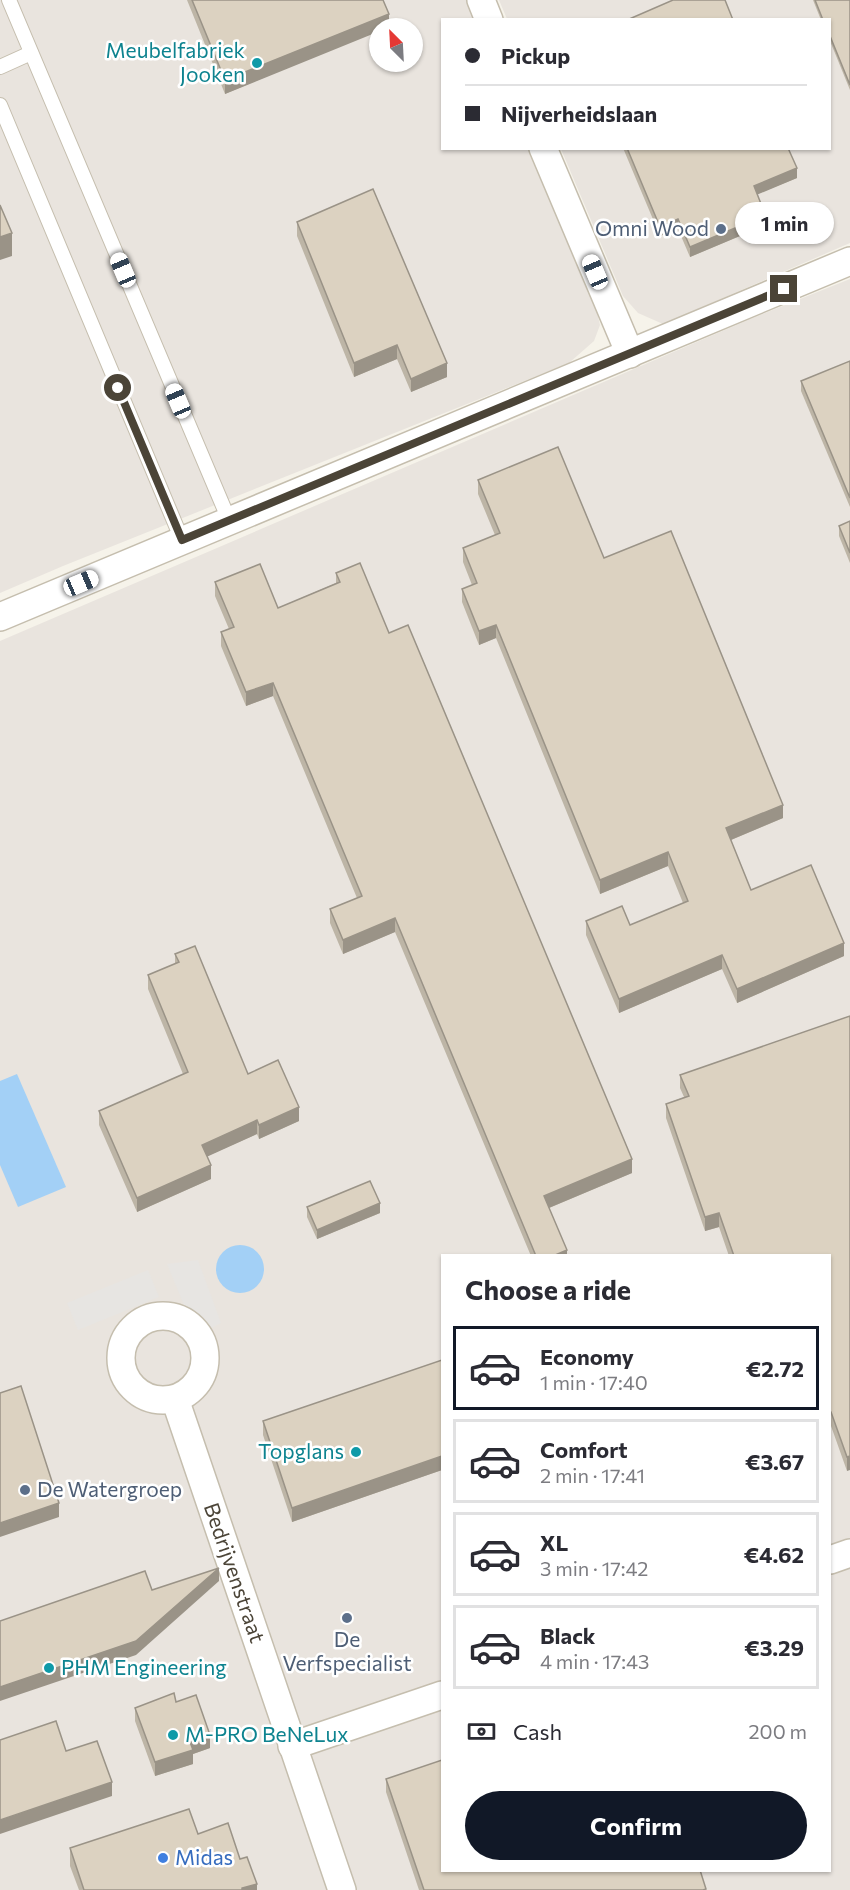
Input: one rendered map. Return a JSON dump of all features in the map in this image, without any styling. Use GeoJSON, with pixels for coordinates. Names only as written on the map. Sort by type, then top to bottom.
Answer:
{"type":"FeatureCollection","features":[{"type":"Feature","properties":{"kind":"street"},"geometry":{"type":"LineString","coordinates":[[481,0],[488,18]]}},
{"type":"Feature","properties":{"kind":"street"},"geometry":{"type":"LineString","coordinates":[[544,150],[630,354]]}},
{"type":"Feature","properties":{"kind":"street"},"geometry":{"type":"LineString","coordinates":[[0,617],[850,261]]}},
{"type":"Feature","properties":{"kind":"street","name":"Bedrijvenstraat"},"geometry":{"type":"LineString","coordinates":[[175,1399],[342,1890]]}},
{"type":"Feature","properties":{"kind":"street"},"geometry":{"type":"LineString","coordinates":[[831,1560],[850,1553]]}},
{"type":"Feature","properties":{"kind":"street"},"geometry":{"type":"LineString","coordinates":[[292,1746],[441,1695]]}},
{"type":"Feature","properties":{"kind":"lane"},"geometry":{"type":"LineString","coordinates":[[9,0],[229,520]]}},
{"type":"Feature","properties":{"kind":"lane"},"geometry":{"type":"LineString","coordinates":[[0,67],[32,53]]}},
{"type":"Feature","properties":{"kind":"lane"},"geometry":{"type":"LineString","coordinates":[[0,105],[182,540]]}},
{"type":"Feature","properties":{"kind":"shaded area"},"geometry":{"type":"Polygon","coordinates":[[[0,0],[468,0],[477,18],[441,18],[441,150],[532,150],[592,291],[600,325],[594,341],[569,363],[0,593],[0,0]]]}},
{"type":"Feature","properties":{"kind":"shaded area"},"geometry":{"type":"Polygon","coordinates":[[[499,0],[850,0],[850,243],[663,324],[638,313],[623,296],[561,150],[831,150],[831,18],[507,18],[499,0]]]}},
{"type":"Feature","properties":{"kind":"shaded area"},"geometry":{"type":"Polygon","coordinates":[[[850,279],[850,1890],[0,1890],[0,641],[748,320],[850,279]]]}},
{"type":"Feature","properties":{"kind":"shaded area"},"geometry":{"type":"Polygon","coordinates":[[[198,1260],[221,1323],[211,1328],[201,1316],[184,1305],[167,1264],[198,1260]]]}},
{"type":"Feature","properties":{"kind":"shaded area"},"geometry":{"type":"Polygon","coordinates":[[[148,1270],[159,1297],[78,1330],[67,1303],[148,1270]]]}},
{"type":"Feature","properties":{"kind":"water"},"geometry":{"type":"Polygon","coordinates":[[[17,1074],[66,1187],[18,1207],[0,1165],[0,1081],[17,1074]]]}},
{"type":"Feature","properties":{"kind":"water"},"geometry":{"type":"Polygon","coordinates":[[[235,1245],[245,1245],[257,1252],[264,1264],[264,1274],[257,1286],[245,1293],[235,1293],[220,1282],[216,1274],[216,1264],[227,1249],[235,1245]]]}},
{"type":"Feature","properties":{"kind":"building","name":"Meubelfabriek Jooken"},"geometry":{"type":"Polygon","coordinates":[[[192,0],[383,0],[389,14],[379,18],[369,18],[369,22],[225,80],[192,0]]]}},
{"type":"Feature","properties":{"kind":"building"},"geometry":{"type":"Polygon","coordinates":[[[673,0],[725,0],[732,18],[632,18],[673,0]]]}},
{"type":"Feature","properties":{"kind":"building"},"geometry":{"type":"Polygon","coordinates":[[[815,0],[850,0],[850,85],[831,38],[831,18],[822,18],[815,0]]]}},
{"type":"Feature","properties":{"kind":"building"},"geometry":{"type":"Polygon","coordinates":[[[628,150],[789,150],[797,168],[754,186],[763,209],[745,218],[747,223],[690,247],[678,219],[660,227],[628,150]]]}},
{"type":"Feature","properties":{"kind":"building"},"geometry":{"type":"Polygon","coordinates":[[[373,189],[447,363],[411,379],[397,345],[354,363],[297,222],[373,189]]]}},
{"type":"Feature","properties":{"kind":"building"},"geometry":{"type":"Polygon","coordinates":[[[0,205],[12,233],[0,237],[0,205]]]}},
{"type":"Feature","properties":{"kind":"building"},"geometry":{"type":"Polygon","coordinates":[[[850,361],[850,498],[801,381],[850,361]]]}},
{"type":"Feature","properties":{"kind":"building"},"geometry":{"type":"Polygon","coordinates":[[[558,447],[604,558],[671,531],[783,805],[726,828],[751,890],[811,865],[844,943],[737,989],[722,955],[619,999],[586,921],[622,906],[630,925],[688,901],[668,852],[600,880],[496,625],[479,631],[462,589],[477,583],[463,548],[500,533],[478,480],[558,447]]]}},
{"type":"Feature","properties":{"kind":"building"},"geometry":{"type":"Polygon","coordinates":[[[850,521],[850,553],[839,526],[850,521]]]}},
{"type":"Feature","properties":{"kind":"building"},"geometry":{"type":"Polygon","coordinates":[[[360,563],[389,633],[408,625],[632,1159],[544,1196],[567,1250],[558,1254],[535,1254],[395,918],[343,940],[330,909],[362,896],[273,683],[246,692],[221,632],[234,627],[215,582],[260,564],[278,608],[340,582],[336,573],[360,563]]]}},
{"type":"Feature","properties":{"kind":"building"},"geometry":{"type":"Polygon","coordinates":[[[195,946],[248,1074],[278,1060],[299,1107],[259,1125],[257,1120],[202,1145],[211,1165],[137,1198],[99,1111],[188,1072],[148,975],[179,962],[175,954],[195,946]]]}},
{"type":"Feature","properties":{"kind":"building"},"geometry":{"type":"Polygon","coordinates":[[[850,1016],[850,1456],[847,1457],[831,1412],[831,1254],[733,1254],[719,1213],[705,1217],[666,1104],[689,1096],[680,1075],[850,1016]]]}},
{"type":"Feature","properties":{"kind":"building"},"geometry":{"type":"Polygon","coordinates":[[[370,1181],[380,1203],[317,1230],[307,1207],[370,1181]]]}},
{"type":"Feature","properties":{"kind":"building","name":"Topglans"},"geometry":{"type":"Polygon","coordinates":[[[441,1360],[441,1456],[292,1508],[263,1421],[441,1360]]]}},
{"type":"Feature","properties":{"kind":"building","name":"De Watergroep"},"geometry":{"type":"Polygon","coordinates":[[[21,1386],[59,1503],[0,1523],[0,1393],[21,1386]]]}},
{"type":"Feature","properties":{"kind":"building","name":"PHM Engineering"},"geometry":{"type":"Polygon","coordinates":[[[219,1568],[136,1641],[0,1687],[0,1621],[145,1571],[152,1590],[219,1568]]]}},
{"type":"Feature","properties":{"kind":"building","name":"M-PRO BeNeLux"},"geometry":{"type":"Polygon","coordinates":[[[174,1693],[176,1702],[196,1695],[210,1735],[190,1742],[193,1750],[155,1762],[135,1708],[174,1693]]]}},
{"type":"Feature","properties":{"kind":"building"},"geometry":{"type":"Polygon","coordinates":[[[56,1721],[66,1751],[97,1741],[112,1782],[0,1820],[0,1740],[56,1721]]]}},
{"type":"Feature","properties":{"kind":"building"},"geometry":{"type":"Polygon","coordinates":[[[441,1760],[441,1872],[701,1872],[706,1889],[424,1890],[386,1779],[441,1760]]]}},
{"type":"Feature","properties":{"kind":"building","name":"Midas"},"geometry":{"type":"Polygon","coordinates":[[[189,1809],[198,1834],[228,1823],[240,1859],[247,1857],[257,1884],[242,1888],[242,1890],[84,1890],[70,1848],[189,1809]]]}},
{"type":"Feature","properties":{"kind":"place","name":"Meubelfabriek Jooken"},"geometry":{"type":"Point","coordinates":[257,63]}},
{"type":"Feature","properties":{"kind":"place","name":"Omni Wood"},"geometry":{"type":"Point","coordinates":[721,229]}},
{"type":"Feature","properties":{"kind":"place","name":"Topglans"},"geometry":{"type":"Point","coordinates":[356,1452]}},
{"type":"Feature","properties":{"kind":"place","name":"De Watergroep"},"geometry":{"type":"Point","coordinates":[25,1490]}},
{"type":"Feature","properties":{"kind":"place","name":"De Verfspecialist"},"geometry":{"type":"Point","coordinates":[347,1618]}},
{"type":"Feature","properties":{"kind":"place","name":"PHM Engineering"},"geometry":{"type":"Point","coordinates":[49,1668]}},
{"type":"Feature","properties":{"kind":"place","name":"M-PRO BeNeLux"},"geometry":{"type":"Point","coordinates":[173,1735]}},
{"type":"Feature","properties":{"kind":"place","name":"Midas"},"geometry":{"type":"Point","coordinates":[163,1858]}},
{"type":"Feature","properties":{"kind":"route"},"geometry":{"type":"LineString","coordinates":[[118,388],[182,540],[784,289]]}}]}
